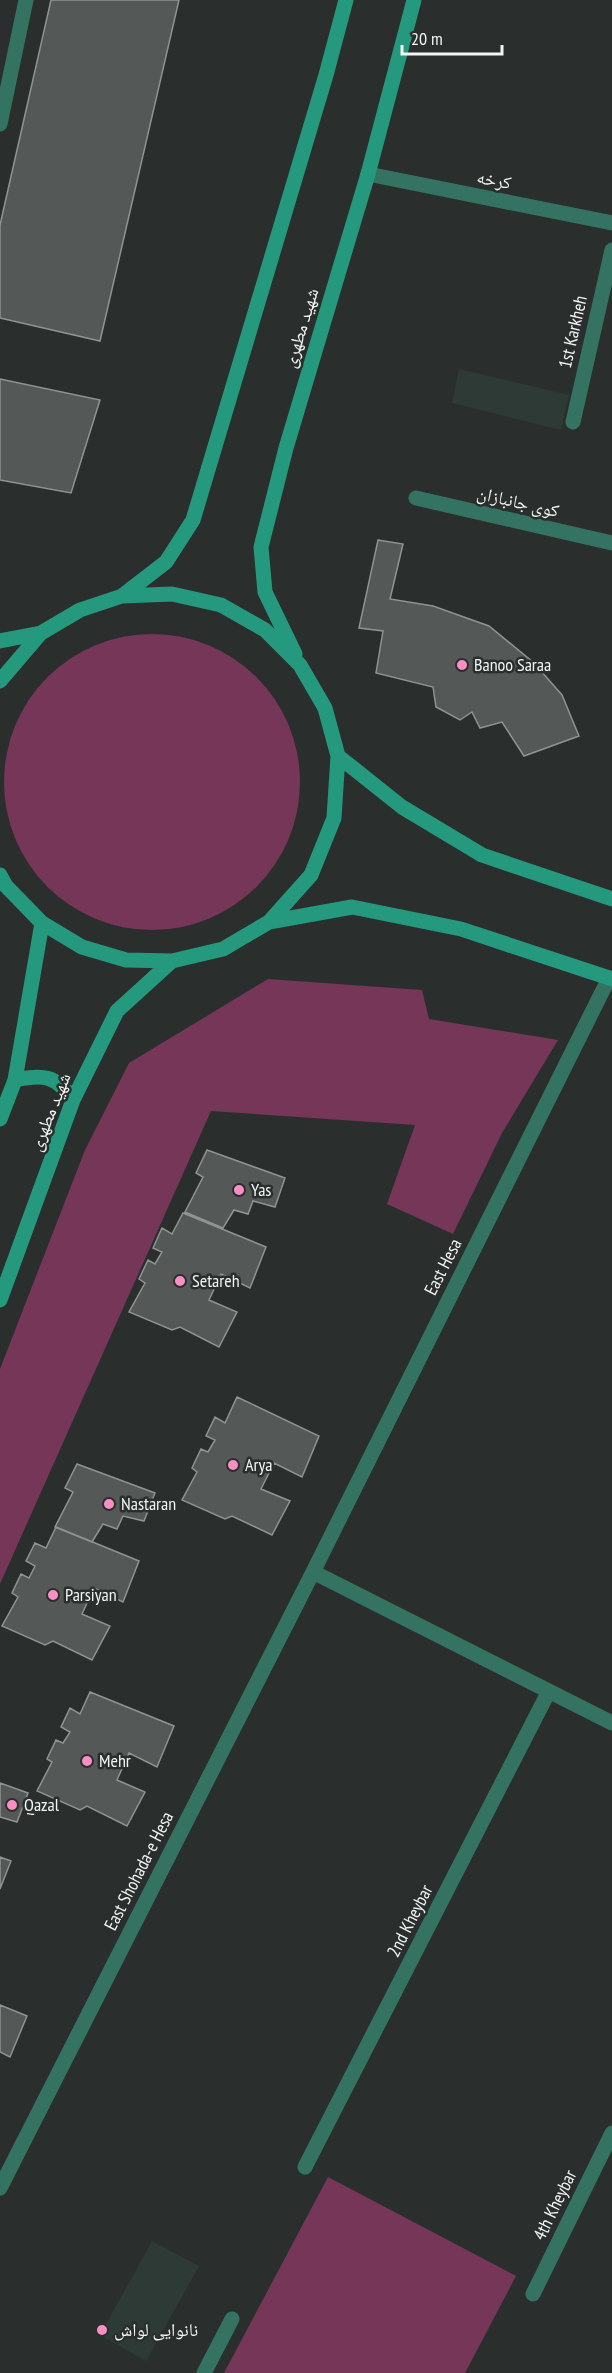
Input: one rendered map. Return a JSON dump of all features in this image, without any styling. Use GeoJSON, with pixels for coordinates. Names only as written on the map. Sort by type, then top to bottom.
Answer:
{"type":"FeatureCollection","features":[{"type":"Feature","properties":{"kind":"main road"},"geometry":{"type":"LineString","coordinates":[[122,596],[166,562],[193,520],[326,75],[346,0]]}},
{"type":"Feature","properties":{"kind":"main road","name":"شهید مطهری"},"geometry":{"type":"LineString","coordinates":[[300,665],[265,592],[261,547],[286,448],[368,174],[414,0]]}},
{"type":"Feature","properties":{"kind":"main road"},"geometry":{"type":"LineString","coordinates":[[0,681],[41,633],[80,609],[122,596],[172,594],[221,605],[265,630],[300,665],[325,708],[338,756],[334,818],[310,875],[269,922],[224,949],[172,961],[126,960],[82,947],[42,923],[6,885],[0,875]]}},
{"type":"Feature","properties":{"kind":"main road"},"geometry":{"type":"LineString","coordinates":[[0,641],[41,633]]}},
{"type":"Feature","properties":{"kind":"main road"},"geometry":{"type":"LineString","coordinates":[[338,756],[402,807],[482,855],[611,899]]}},
{"type":"Feature","properties":{"kind":"main road"},"geometry":{"type":"LineString","coordinates":[[269,922],[352,907],[461,929],[611,980]]}},
{"type":"Feature","properties":{"kind":"main road"},"geometry":{"type":"LineString","coordinates":[[0,1119],[15,1080],[42,923]]}},
{"type":"Feature","properties":{"kind":"main road","name":"شهید مطهری"},"geometry":{"type":"LineString","coordinates":[[0,1300],[73,1100],[117,1011],[172,961]]}},
{"type":"Feature","properties":{"kind":"main road"},"geometry":{"type":"LineString","coordinates":[[15,1080],[40,1075],[63,1086],[73,1100]]}},
{"type":"Feature","properties":{"kind":"street"},"geometry":{"type":"LineString","coordinates":[[0,124],[26,0]]}},
{"type":"Feature","properties":{"kind":"street","name":"کرخه"},"geometry":{"type":"LineString","coordinates":[[368,174],[612,223]]}},
{"type":"Feature","properties":{"kind":"street","name":"1st Karkheh"},"geometry":{"type":"LineString","coordinates":[[573,422],[612,250]]}},
{"type":"Feature","properties":{"kind":"street","name":"کوی جانبازان"},"geometry":{"type":"LineString","coordinates":[[416,498],[612,543]]}},
{"type":"Feature","properties":{"kind":"street","name":"East Hesa"},"geometry":{"type":"LineString","coordinates":[[313,1572],[611,980]]}},
{"type":"Feature","properties":{"kind":"street"},"geometry":{"type":"LineString","coordinates":[[313,1572],[548,1693],[612,1723]]}},
{"type":"Feature","properties":{"kind":"street","name":"East Shohada-e Hesa"},"geometry":{"type":"LineString","coordinates":[[0,2188],[313,1572]]}},
{"type":"Feature","properties":{"kind":"street","name":"2nd Kheybar"},"geometry":{"type":"LineString","coordinates":[[305,2167],[548,1693]]}},
{"type":"Feature","properties":{"kind":"street","name":"4th Kheybar"},"geometry":{"type":"LineString","coordinates":[[533,2294],[612,2133]]}},
{"type":"Feature","properties":{"kind":"street"},"geometry":{"type":"LineString","coordinates":[[204,2373],[232,2319]]}},
{"type":"Feature","properties":{"kind":"shaded area"},"geometry":{"type":"Polygon","coordinates":[[[459,369],[569,395],[561,430],[452,403],[459,369]]]}},
{"type":"Feature","properties":{"kind":"shaded area"},"geometry":{"type":"Polygon","coordinates":[[[152,634],[181,637],[209,645],[246,667],[257,677],[283,712],[289,725],[297,753],[300,782],[297,811],[289,839],[267,876],[257,887],[222,913],[209,919],[181,927],[152,930],[123,927],[95,919],[58,897],[47,887],[21,852],[15,839],[7,811],[4,782],[7,753],[15,725],[37,688],[47,677],[82,651],[95,645],[123,637],[152,634]]]}},
{"type":"Feature","properties":{"kind":"shaded area"},"geometry":{"type":"Polygon","coordinates":[[[268,979],[422,990],[429,1019],[558,1040],[502,1133],[453,1234],[387,1204],[415,1125],[211,1111],[0,1584],[0,1369],[85,1150],[129,1063],[268,979]]]}},
{"type":"Feature","properties":{"kind":"shaded area"},"geometry":{"type":"Polygon","coordinates":[[[328,2177],[516,2276],[465,2373],[224,2373],[328,2177]]]}},
{"type":"Feature","properties":{"kind":"shaded area"},"geometry":{"type":"Polygon","coordinates":[[[152,2241],[199,2266],[146,2361],[100,2335],[152,2241]]]}},
{"type":"Feature","properties":{"kind":"building"},"geometry":{"type":"Polygon","coordinates":[[[51,0],[179,0],[100,341],[0,318],[0,225],[51,0]]]}},
{"type":"Feature","properties":{"kind":"building"},"geometry":{"type":"Polygon","coordinates":[[[0,379],[100,400],[71,493],[0,480],[0,379]]]}},
{"type":"Feature","properties":{"kind":"building"},"geometry":{"type":"Polygon","coordinates":[[[378,540],[403,544],[390,599],[433,606],[489,626],[533,662],[562,695],[579,736],[524,756],[502,722],[480,728],[472,712],[460,720],[436,707],[433,687],[376,673],[383,631],[359,628],[378,540]]]}},
{"type":"Feature","properties":{"kind":"building","name":"Yas"},"geometry":{"type":"Polygon","coordinates":[[[207,1150],[285,1178],[275,1207],[253,1201],[248,1214],[234,1210],[223,1228],[185,1212],[203,1177],[196,1173],[207,1150]]]}},
{"type":"Feature","properties":{"kind":"building","name":"Setareh"},"geometry":{"type":"Polygon","coordinates":[[[183,1213],[266,1247],[250,1288],[221,1274],[209,1300],[237,1312],[219,1347],[180,1327],[172,1330],[129,1312],[145,1283],[139,1279],[148,1260],[155,1264],[162,1252],[153,1248],[162,1228],[172,1234],[183,1213]]]}},
{"type":"Feature","properties":{"kind":"building","name":"Arya"},"geometry":{"type":"Polygon","coordinates":[[[237,1397],[319,1436],[302,1477],[274,1463],[261,1489],[290,1501],[272,1535],[232,1516],[225,1519],[182,1500],[197,1472],[192,1468],[201,1449],[208,1452],[215,1440],[206,1436],[215,1417],[225,1423],[237,1397]]]}},
{"type":"Feature","properties":{"kind":"building","name":"Nastaran"},"geometry":{"type":"Polygon","coordinates":[[[77,1464],[155,1493],[144,1521],[123,1516],[117,1529],[103,1524],[92,1542],[55,1527],[73,1492],[65,1488],[77,1464]]]}},
{"type":"Feature","properties":{"kind":"building","name":"Parsiyan"},"geometry":{"type":"Polygon","coordinates":[[[56,1527],[139,1561],[123,1602],[94,1588],[82,1614],[110,1626],[92,1660],[53,1641],[45,1645],[2,1626],[18,1597],[12,1593],[21,1574],[29,1578],[35,1566],[26,1561],[35,1543],[46,1548],[56,1527]]]}},
{"type":"Feature","properties":{"kind":"building","name":"Mehr"},"geometry":{"type":"Polygon","coordinates":[[[90,1692],[174,1726],[157,1767],[129,1753],[117,1780],[145,1792],[127,1826],[87,1806],[80,1810],[37,1791],[52,1762],[47,1759],[56,1740],[63,1743],[70,1732],[61,1727],[70,1708],[80,1714],[90,1692]]]}},
{"type":"Feature","properties":{"kind":"building","name":"Qazal"},"geometry":{"type":"Polygon","coordinates":[[[0,1783],[28,1793],[17,1822],[0,1817],[0,1783]]]}},
{"type":"Feature","properties":{"kind":"building"},"geometry":{"type":"Polygon","coordinates":[[[0,1857],[11,1861],[0,1889],[0,1857]]]}},
{"type":"Feature","properties":{"kind":"building"},"geometry":{"type":"Polygon","coordinates":[[[0,2005],[27,2016],[10,2057],[0,2052],[0,2005]]]}},
{"type":"Feature","properties":{"kind":"place","name":"Banoo Saraa"},"geometry":{"type":"Point","coordinates":[462,665]}},
{"type":"Feature","properties":{"kind":"place","name":"Yas"},"geometry":{"type":"Point","coordinates":[239,1190]}},
{"type":"Feature","properties":{"kind":"place","name":"Setareh"},"geometry":{"type":"Point","coordinates":[180,1281]}},
{"type":"Feature","properties":{"kind":"place","name":"Arya"},"geometry":{"type":"Point","coordinates":[233,1465]}},
{"type":"Feature","properties":{"kind":"place","name":"Nastaran"},"geometry":{"type":"Point","coordinates":[109,1504]}},
{"type":"Feature","properties":{"kind":"place","name":"Parsiyan"},"geometry":{"type":"Point","coordinates":[53,1595]}},
{"type":"Feature","properties":{"kind":"place","name":"Mehr"},"geometry":{"type":"Point","coordinates":[87,1761]}},
{"type":"Feature","properties":{"kind":"place","name":"Qazal"},"geometry":{"type":"Point","coordinates":[12,1805]}},
{"type":"Feature","properties":{"kind":"place","name":"نانوایی لواش"},"geometry":{"type":"Point","coordinates":[102,2330]}}]}
